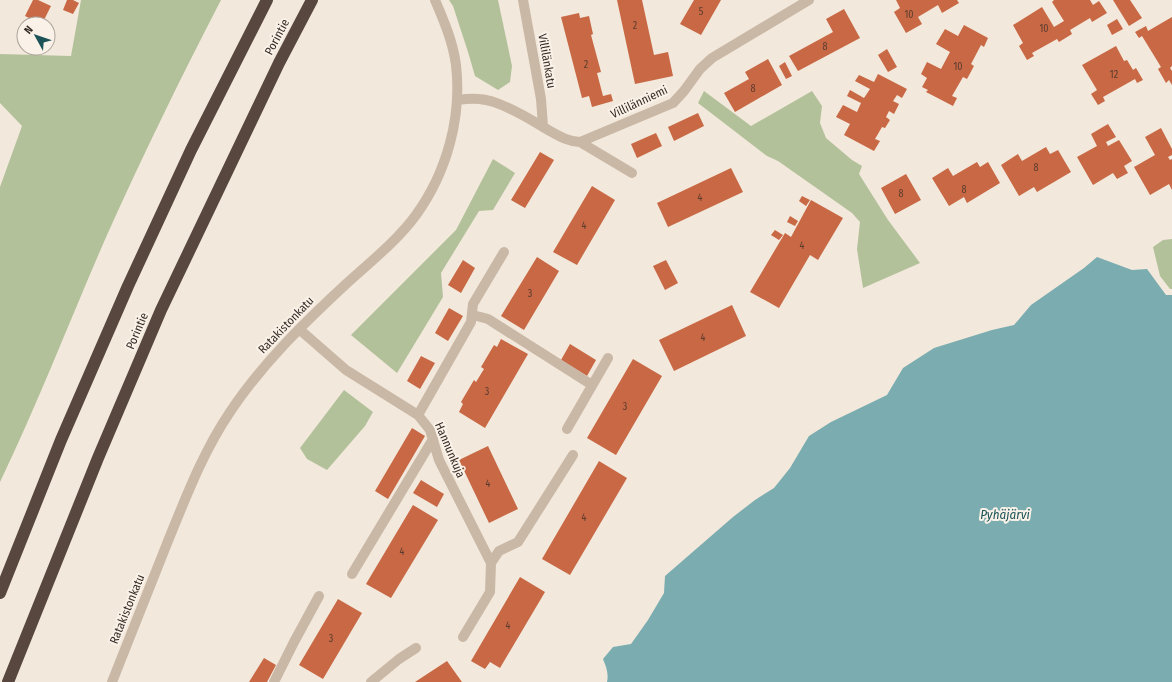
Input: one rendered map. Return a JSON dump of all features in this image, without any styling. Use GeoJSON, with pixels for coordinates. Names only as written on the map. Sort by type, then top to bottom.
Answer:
{"type":"FeatureCollection","features":[{"type":"Feature","properties":{"kind":"highway"},"geometry":{"type":"LineString","coordinates":[[0,593],[61,440],[128,286],[191,150],[267,0]]}},
{"type":"Feature","properties":{"kind":"highway","name":"Porintie"},"geometry":{"type":"LineString","coordinates":[[8,682],[98,458],[162,310],[279,63],[312,0]]}},
{"type":"Feature","properties":{"kind":"street","name":"Ratakistonkatu"},"geometry":{"type":"LineString","coordinates":[[112,682],[194,477],[210,445],[230,412],[275,354],[299,329],[388,246],[415,217],[431,193],[452,138],[457,100],[456,63],[447,28],[436,0]]}},
{"type":"Feature","properties":{"kind":"street","name":"Villilänkatu"},"geometry":{"type":"LineString","coordinates":[[523,0],[541,99],[543,126]]}},
{"type":"Feature","properties":{"kind":"street","name":"Villilänniemi"},"geometry":{"type":"LineString","coordinates":[[580,142],[673,103],[700,69],[712,58],[809,0]]}},
{"type":"Feature","properties":{"kind":"street"},"geometry":{"type":"LineString","coordinates":[[457,100],[479,99],[498,104],[543,126],[559,136],[571,141],[580,142],[632,173]]}},
{"type":"Feature","properties":{"kind":"street"},"geometry":{"type":"LineString","coordinates":[[418,415],[471,322],[473,315],[473,304],[504,252]]}},
{"type":"Feature","properties":{"kind":"street"},"geometry":{"type":"LineString","coordinates":[[473,315],[488,319],[592,384]]}},
{"type":"Feature","properties":{"kind":"street","name":"Hannunkuja"},"geometry":{"type":"LineString","coordinates":[[299,329],[346,370],[418,415],[430,430],[439,460],[491,563]]}},
{"type":"Feature","properties":{"kind":"street"},"geometry":{"type":"LineString","coordinates":[[567,429],[608,358]]}},
{"type":"Feature","properties":{"kind":"street"},"geometry":{"type":"LineString","coordinates":[[352,574],[433,439]]}},
{"type":"Feature","properties":{"kind":"street"},"geometry":{"type":"LineString","coordinates":[[463,637],[490,592],[491,563],[499,551],[518,542],[573,455]]}},
{"type":"Feature","properties":{"kind":"street"},"geometry":{"type":"LineString","coordinates":[[274,682],[294,642],[320,596]]}},
{"type":"Feature","properties":{"kind":"street"},"geometry":{"type":"LineString","coordinates":[[371,682],[399,659],[416,648]]}},
{"type":"Feature","properties":{"kind":"green space"},"geometry":{"type":"Polygon","coordinates":[[[81,0],[221,0],[162,116],[107,235],[55,359],[0,482],[0,187],[22,126],[0,103],[0,54],[16,54],[16,56],[71,56],[81,0]]]}},
{"type":"Feature","properties":{"kind":"green space"},"geometry":{"type":"Polygon","coordinates":[[[449,0],[498,0],[512,66],[510,82],[498,90],[475,76],[453,6],[449,0]]]}},
{"type":"Feature","properties":{"kind":"green space"},"geometry":{"type":"Polygon","coordinates":[[[704,91],[751,126],[812,91],[822,106],[820,123],[826,138],[852,160],[862,166],[859,174],[888,220],[920,263],[863,288],[857,249],[860,222],[852,213],[778,161],[767,156],[698,103],[704,91]]]}},
{"type":"Feature","properties":{"kind":"green space"},"geometry":{"type":"Polygon","coordinates":[[[493,159],[515,173],[493,210],[479,211],[441,273],[443,297],[397,373],[351,335],[456,230],[493,159]]]}},
{"type":"Feature","properties":{"kind":"green space"},"geometry":{"type":"Polygon","coordinates":[[[1172,239],[1172,289],[1170,289],[1160,276],[1153,247],[1163,240],[1172,239]]]}},
{"type":"Feature","properties":{"kind":"green space"},"geometry":{"type":"Polygon","coordinates":[[[344,390],[373,412],[365,426],[327,470],[307,459],[300,448],[344,390]]]}},
{"type":"Feature","properties":{"kind":"water","name":"Pyhäjärvi"},"geometry":{"type":"Polygon","coordinates":[[[1097,257],[1132,270],[1147,269],[1166,295],[1172,295],[1172,682],[607,682],[606,667],[603,659],[613,647],[631,644],[648,620],[664,593],[665,576],[733,517],[774,488],[790,468],[809,436],[831,422],[887,395],[903,368],[934,348],[992,330],[1014,325],[1031,305],[1084,268],[1097,257]]]}},
{"type":"Feature","properties":{"kind":"building"},"geometry":{"type":"Polygon","coordinates":[[[33,0],[38,0],[51,6],[46,16],[25,16],[33,0]]]}},
{"type":"Feature","properties":{"kind":"building"},"geometry":{"type":"Polygon","coordinates":[[[67,0],[73,0],[79,3],[73,14],[63,10],[67,0]]]}},
{"type":"Feature","properties":{"kind":"building"},"geometry":{"type":"Polygon","coordinates":[[[617,0],[642,0],[654,55],[668,52],[673,76],[635,84],[617,0]]]}},
{"type":"Feature","properties":{"kind":"building"},"geometry":{"type":"Polygon","coordinates":[[[694,0],[721,0],[701,35],[680,24],[694,0]]]}},
{"type":"Feature","properties":{"kind":"building"},"geometry":{"type":"Polygon","coordinates":[[[896,0],[957,0],[959,3],[942,13],[938,5],[918,17],[922,24],[906,33],[894,12],[900,8],[896,0]]]}},
{"type":"Feature","properties":{"kind":"building"},"geometry":{"type":"Polygon","coordinates":[[[1054,0],[1090,0],[1093,5],[1099,1],[1107,13],[1092,22],[1090,18],[1070,30],[1072,34],[1059,42],[1057,39],[1032,53],[1034,56],[1027,60],[1019,46],[1023,43],[1013,25],[1042,7],[1054,27],[1064,21],[1052,2],[1054,0]]]}},
{"type":"Feature","properties":{"kind":"building"},"geometry":{"type":"Polygon","coordinates":[[[1113,0],[1130,0],[1142,18],[1129,26],[1113,0]]]}},
{"type":"Feature","properties":{"kind":"building"},"geometry":{"type":"Polygon","coordinates":[[[844,9],[860,38],[798,71],[789,56],[833,32],[826,19],[844,9]]]}},
{"type":"Feature","properties":{"kind":"building"},"geometry":{"type":"Polygon","coordinates":[[[579,13],[580,18],[589,16],[593,34],[591,35],[601,72],[597,73],[603,96],[611,94],[613,101],[592,107],[589,96],[582,98],[561,17],[579,13]]]}},
{"type":"Feature","properties":{"kind":"building"},"geometry":{"type":"Polygon","coordinates":[[[1172,17],[1172,66],[1170,68],[1172,71],[1172,85],[1169,80],[1166,83],[1158,69],[1161,67],[1142,36],[1139,38],[1135,32],[1146,26],[1148,31],[1172,17]]]}},
{"type":"Feature","properties":{"kind":"building"},"geometry":{"type":"Polygon","coordinates":[[[1117,19],[1123,29],[1112,35],[1107,25],[1117,19]]]}},
{"type":"Feature","properties":{"kind":"building"},"geometry":{"type":"Polygon","coordinates":[[[964,25],[988,38],[984,47],[981,45],[971,64],[974,66],[967,79],[963,77],[952,96],[957,98],[953,106],[926,92],[928,90],[922,87],[927,78],[921,74],[927,62],[941,69],[950,52],[936,44],[945,29],[958,36],[964,25]]]}},
{"type":"Feature","properties":{"kind":"building"},"geometry":{"type":"Polygon","coordinates":[[[1116,46],[1124,61],[1127,60],[1133,70],[1136,68],[1143,80],[1137,83],[1135,79],[1103,97],[1105,101],[1098,105],[1091,94],[1097,90],[1082,65],[1116,46]]]}},
{"type":"Feature","properties":{"kind":"building"},"geometry":{"type":"Polygon","coordinates":[[[887,49],[897,67],[888,72],[878,55],[887,49]]]}},
{"type":"Feature","properties":{"kind":"building"},"geometry":{"type":"Polygon","coordinates":[[[768,59],[782,85],[735,112],[724,93],[749,79],[745,72],[768,59]]]}},
{"type":"Feature","properties":{"kind":"building"},"geometry":{"type":"Polygon","coordinates":[[[785,62],[792,76],[786,79],[779,66],[785,62]]]}},
{"type":"Feature","properties":{"kind":"building"},"geometry":{"type":"Polygon","coordinates":[[[878,74],[907,89],[902,98],[897,95],[893,101],[899,104],[894,114],[889,111],[886,117],[890,120],[885,128],[882,127],[875,139],[880,141],[874,151],[844,135],[850,124],[836,117],[843,105],[857,112],[861,103],[847,96],[850,90],[864,98],[870,89],[855,81],[859,75],[874,82],[878,74]]]}},
{"type":"Feature","properties":{"kind":"building"},"geometry":{"type":"Polygon","coordinates":[[[698,113],[704,126],[674,141],[668,127],[698,113]]]}},
{"type":"Feature","properties":{"kind":"building"},"geometry":{"type":"Polygon","coordinates":[[[1108,124],[1116,137],[1106,142],[1108,146],[1119,140],[1132,161],[1124,166],[1128,173],[1117,179],[1113,173],[1093,185],[1077,157],[1097,146],[1091,134],[1108,124]]]}},
{"type":"Feature","properties":{"kind":"building"},"geometry":{"type":"Polygon","coordinates":[[[1161,128],[1172,149],[1172,155],[1168,157],[1170,160],[1172,159],[1172,190],[1169,184],[1150,195],[1134,167],[1155,155],[1145,137],[1161,128]]]}},
{"type":"Feature","properties":{"kind":"building"},"geometry":{"type":"Polygon","coordinates":[[[656,133],[662,146],[637,158],[631,144],[656,133]]]}},
{"type":"Feature","properties":{"kind":"building"},"geometry":{"type":"Polygon","coordinates":[[[1046,147],[1050,154],[1058,150],[1071,172],[1037,192],[1034,187],[1019,196],[1001,165],[1018,154],[1022,161],[1046,147]]]}},
{"type":"Feature","properties":{"kind":"building"},"geometry":{"type":"Polygon","coordinates":[[[540,152],[554,160],[525,208],[511,200],[540,152]]]}},
{"type":"Feature","properties":{"kind":"building"},"geometry":{"type":"Polygon","coordinates":[[[977,162],[980,167],[988,162],[1000,183],[967,203],[964,197],[949,206],[932,178],[948,168],[953,176],[977,162]]]}},
{"type":"Feature","properties":{"kind":"building"},"geometry":{"type":"Polygon","coordinates":[[[731,168],[743,192],[668,227],[657,203],[731,168]]]}},
{"type":"Feature","properties":{"kind":"building"},"geometry":{"type":"Polygon","coordinates":[[[906,174],[921,200],[895,214],[881,188],[906,174]]]}},
{"type":"Feature","properties":{"kind":"building"},"geometry":{"type":"Polygon","coordinates":[[[592,186],[615,200],[577,265],[553,252],[592,186]]]}},
{"type":"Feature","properties":{"kind":"building"},"geometry":{"type":"Polygon","coordinates":[[[802,196],[810,200],[806,206],[799,201],[802,196]]]}},
{"type":"Feature","properties":{"kind":"building"},"geometry":{"type":"Polygon","coordinates":[[[811,200],[843,218],[818,260],[810,255],[779,308],[750,292],[785,233],[791,237],[811,200]]]}},
{"type":"Feature","properties":{"kind":"building"},"geometry":{"type":"Polygon","coordinates":[[[790,216],[798,221],[795,226],[787,222],[790,216]]]}},
{"type":"Feature","properties":{"kind":"building"},"geometry":{"type":"Polygon","coordinates":[[[775,230],[783,235],[779,240],[771,235],[775,230]]]}},
{"type":"Feature","properties":{"kind":"building"},"geometry":{"type":"Polygon","coordinates":[[[537,257],[559,271],[524,330],[501,316],[537,257]]]}},
{"type":"Feature","properties":{"kind":"building"},"geometry":{"type":"Polygon","coordinates":[[[463,260],[475,268],[461,293],[448,285],[463,260]]]}},
{"type":"Feature","properties":{"kind":"building"},"geometry":{"type":"Polygon","coordinates":[[[666,260],[678,283],[665,290],[653,266],[666,260]]]}},
{"type":"Feature","properties":{"kind":"building"},"geometry":{"type":"Polygon","coordinates":[[[732,305],[746,336],[674,371],[659,340],[732,305]]]}},
{"type":"Feature","properties":{"kind":"building"},"geometry":{"type":"Polygon","coordinates":[[[449,308],[463,316],[448,341],[435,333],[449,308]]]}},
{"type":"Feature","properties":{"kind":"building"},"geometry":{"type":"Polygon","coordinates":[[[501,339],[528,354],[485,428],[459,412],[463,404],[461,402],[474,380],[476,382],[484,369],[481,367],[494,345],[497,347],[501,339]]]}},
{"type":"Feature","properties":{"kind":"building"},"geometry":{"type":"Polygon","coordinates":[[[570,344],[596,360],[587,376],[561,360],[570,344]]]}},
{"type":"Feature","properties":{"kind":"building"},"geometry":{"type":"Polygon","coordinates":[[[421,356],[435,363],[420,389],[407,381],[421,356]]]}},
{"type":"Feature","properties":{"kind":"building"},"geometry":{"type":"Polygon","coordinates":[[[633,359],[662,376],[616,455],[587,438],[633,359]]]}},
{"type":"Feature","properties":{"kind":"building"},"geometry":{"type":"Polygon","coordinates":[[[412,428],[425,436],[388,499],[375,491],[412,428]]]}},
{"type":"Feature","properties":{"kind":"building"},"geometry":{"type":"Polygon","coordinates":[[[488,446],[518,509],[489,523],[459,460],[488,446]]]}},
{"type":"Feature","properties":{"kind":"building"},"geometry":{"type":"Polygon","coordinates":[[[599,461],[627,478],[570,575],[542,559],[599,461]]]}},
{"type":"Feature","properties":{"kind":"building"},"geometry":{"type":"Polygon","coordinates":[[[421,480],[444,494],[437,507],[413,493],[421,480]]]}},
{"type":"Feature","properties":{"kind":"building"},"geometry":{"type":"Polygon","coordinates":[[[413,505],[438,520],[391,598],[366,584],[413,505]]]}},
{"type":"Feature","properties":{"kind":"building"},"geometry":{"type":"Polygon","coordinates":[[[520,577],[545,592],[500,668],[490,662],[485,669],[471,661],[520,577]]]}},
{"type":"Feature","properties":{"kind":"building"},"geometry":{"type":"Polygon","coordinates":[[[338,599],[362,613],[323,679],[299,665],[338,599]]]}},
{"type":"Feature","properties":{"kind":"building"},"geometry":{"type":"Polygon","coordinates":[[[264,658],[276,665],[267,682],[249,682],[264,658]]]}},
{"type":"Feature","properties":{"kind":"building"},"geometry":{"type":"Polygon","coordinates":[[[447,661],[462,682],[415,682],[447,661]]]}}]}
